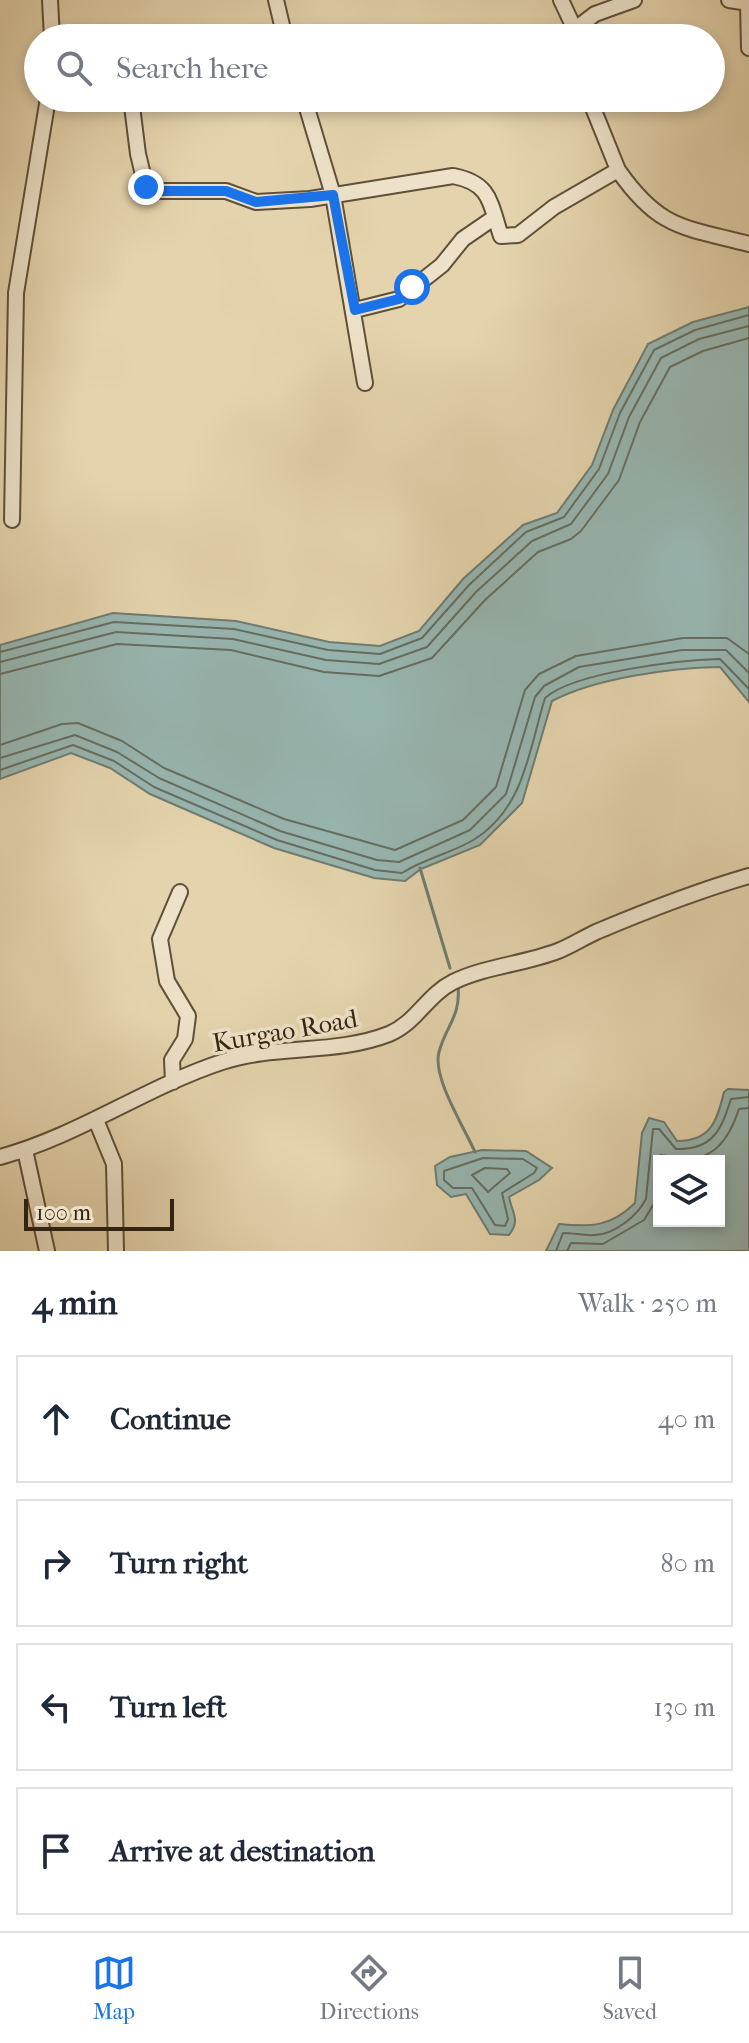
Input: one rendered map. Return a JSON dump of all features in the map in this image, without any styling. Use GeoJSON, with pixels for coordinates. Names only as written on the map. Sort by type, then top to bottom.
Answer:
{"type":"FeatureCollection","features":[{"type":"Feature","properties":{"kind":"street"},"geometry":{"type":"LineString","coordinates":[[50,0],[51,24]]}},
{"type":"Feature","properties":{"kind":"street"},"geometry":{"type":"LineString","coordinates":[[276,0],[282,24]]}},
{"type":"Feature","properties":{"kind":"street"},"geometry":{"type":"LineString","coordinates":[[561,0],[572,24]]}},
{"type":"Feature","properties":{"kind":"street"},"geometry":{"type":"LineString","coordinates":[[586,24],[595,14],[634,0]]}},
{"type":"Feature","properties":{"kind":"street"},"geometry":{"type":"LineString","coordinates":[[729,0],[749,3],[749,48]]}},
{"type":"Feature","properties":{"kind":"street"},"geometry":{"type":"LineString","coordinates":[[12,520],[7,386],[16,293],[46,112]]}},
{"type":"Feature","properties":{"kind":"street"},"geometry":{"type":"LineString","coordinates":[[133,112],[146,187],[162,191],[226,191],[256,202],[333,195],[453,176],[471,180],[484,188],[501,236],[518,235],[554,207],[618,170]]}},
{"type":"Feature","properties":{"kind":"street"},"geometry":{"type":"LineString","coordinates":[[308,112],[333,195],[365,383]]}},
{"type":"Feature","properties":{"kind":"street"},"geometry":{"type":"LineString","coordinates":[[595,112],[618,170],[654,214],[690,230],[749,244]]}},
{"type":"Feature","properties":{"kind":"street"},"geometry":{"type":"LineString","coordinates":[[355,310],[399,299],[442,265],[463,239],[495,217]]}},
{"type":"Feature","properties":{"kind":"street","name":"Kurgao Road"},"geometry":{"type":"LineString","coordinates":[[0,1157],[25,1150],[96,1120],[224,1061],[288,1050],[325,1050],[392,1033],[410,1022],[422,1004],[440,988],[466,976],[559,951],[696,891],[749,876]]}},
{"type":"Feature","properties":{"kind":"street"},"geometry":{"type":"LineString","coordinates":[[173,1082],[172,1060],[185,1039],[188,1016],[167,981],[160,939],[180,892]]}},
{"type":"Feature","properties":{"kind":"street"},"geometry":{"type":"LineString","coordinates":[[96,1120],[114,1164],[116,1251]]}},
{"type":"Feature","properties":{"kind":"street"},"geometry":{"type":"LineString","coordinates":[[25,1150],[47,1251]]}},
{"type":"Feature","properties":{"kind":"water"},"geometry":{"type":"Polygon","coordinates":[[[749,307],[749,702],[720,667],[611,680],[552,701],[522,803],[480,845],[421,869],[405,881],[374,878],[274,848],[150,794],[110,768],[71,753],[0,779],[0,645],[113,613],[236,621],[329,642],[380,646],[419,631],[463,579],[523,525],[557,513],[592,465],[613,410],[648,344],[693,322],[749,307]]]}},
{"type":"Feature","properties":{"kind":"water"},"geometry":{"type":"Polygon","coordinates":[[[728,1089],[749,1090],[749,1251],[546,1251],[559,1224],[600,1224],[617,1217],[635,1203],[642,1133],[649,1118],[664,1122],[677,1141],[705,1133],[718,1112],[724,1092],[728,1089]]]}},
{"type":"Feature","properties":{"kind":"water"},"geometry":{"type":"Polygon","coordinates":[[[482,1150],[526,1151],[552,1168],[539,1180],[509,1197],[515,1221],[509,1235],[490,1234],[466,1194],[451,1197],[437,1185],[435,1166],[450,1157],[482,1150]]]}},
{"type":"Feature","properties":{"kind":"waterway"},"geometry":{"type":"LineString","coordinates":[[420,868],[450,968]]}},
{"type":"Feature","properties":{"kind":"waterway"},"geometry":{"type":"LineString","coordinates":[[458,986],[457,1006],[438,1062],[444,1088],[475,1152]]}},
{"type":"Feature","properties":{"kind":"route"},"geometry":{"type":"LineString","coordinates":[[146,187],[162,191],[226,191],[256,202],[333,195],[355,310],[399,299],[412,287]]}}]}
